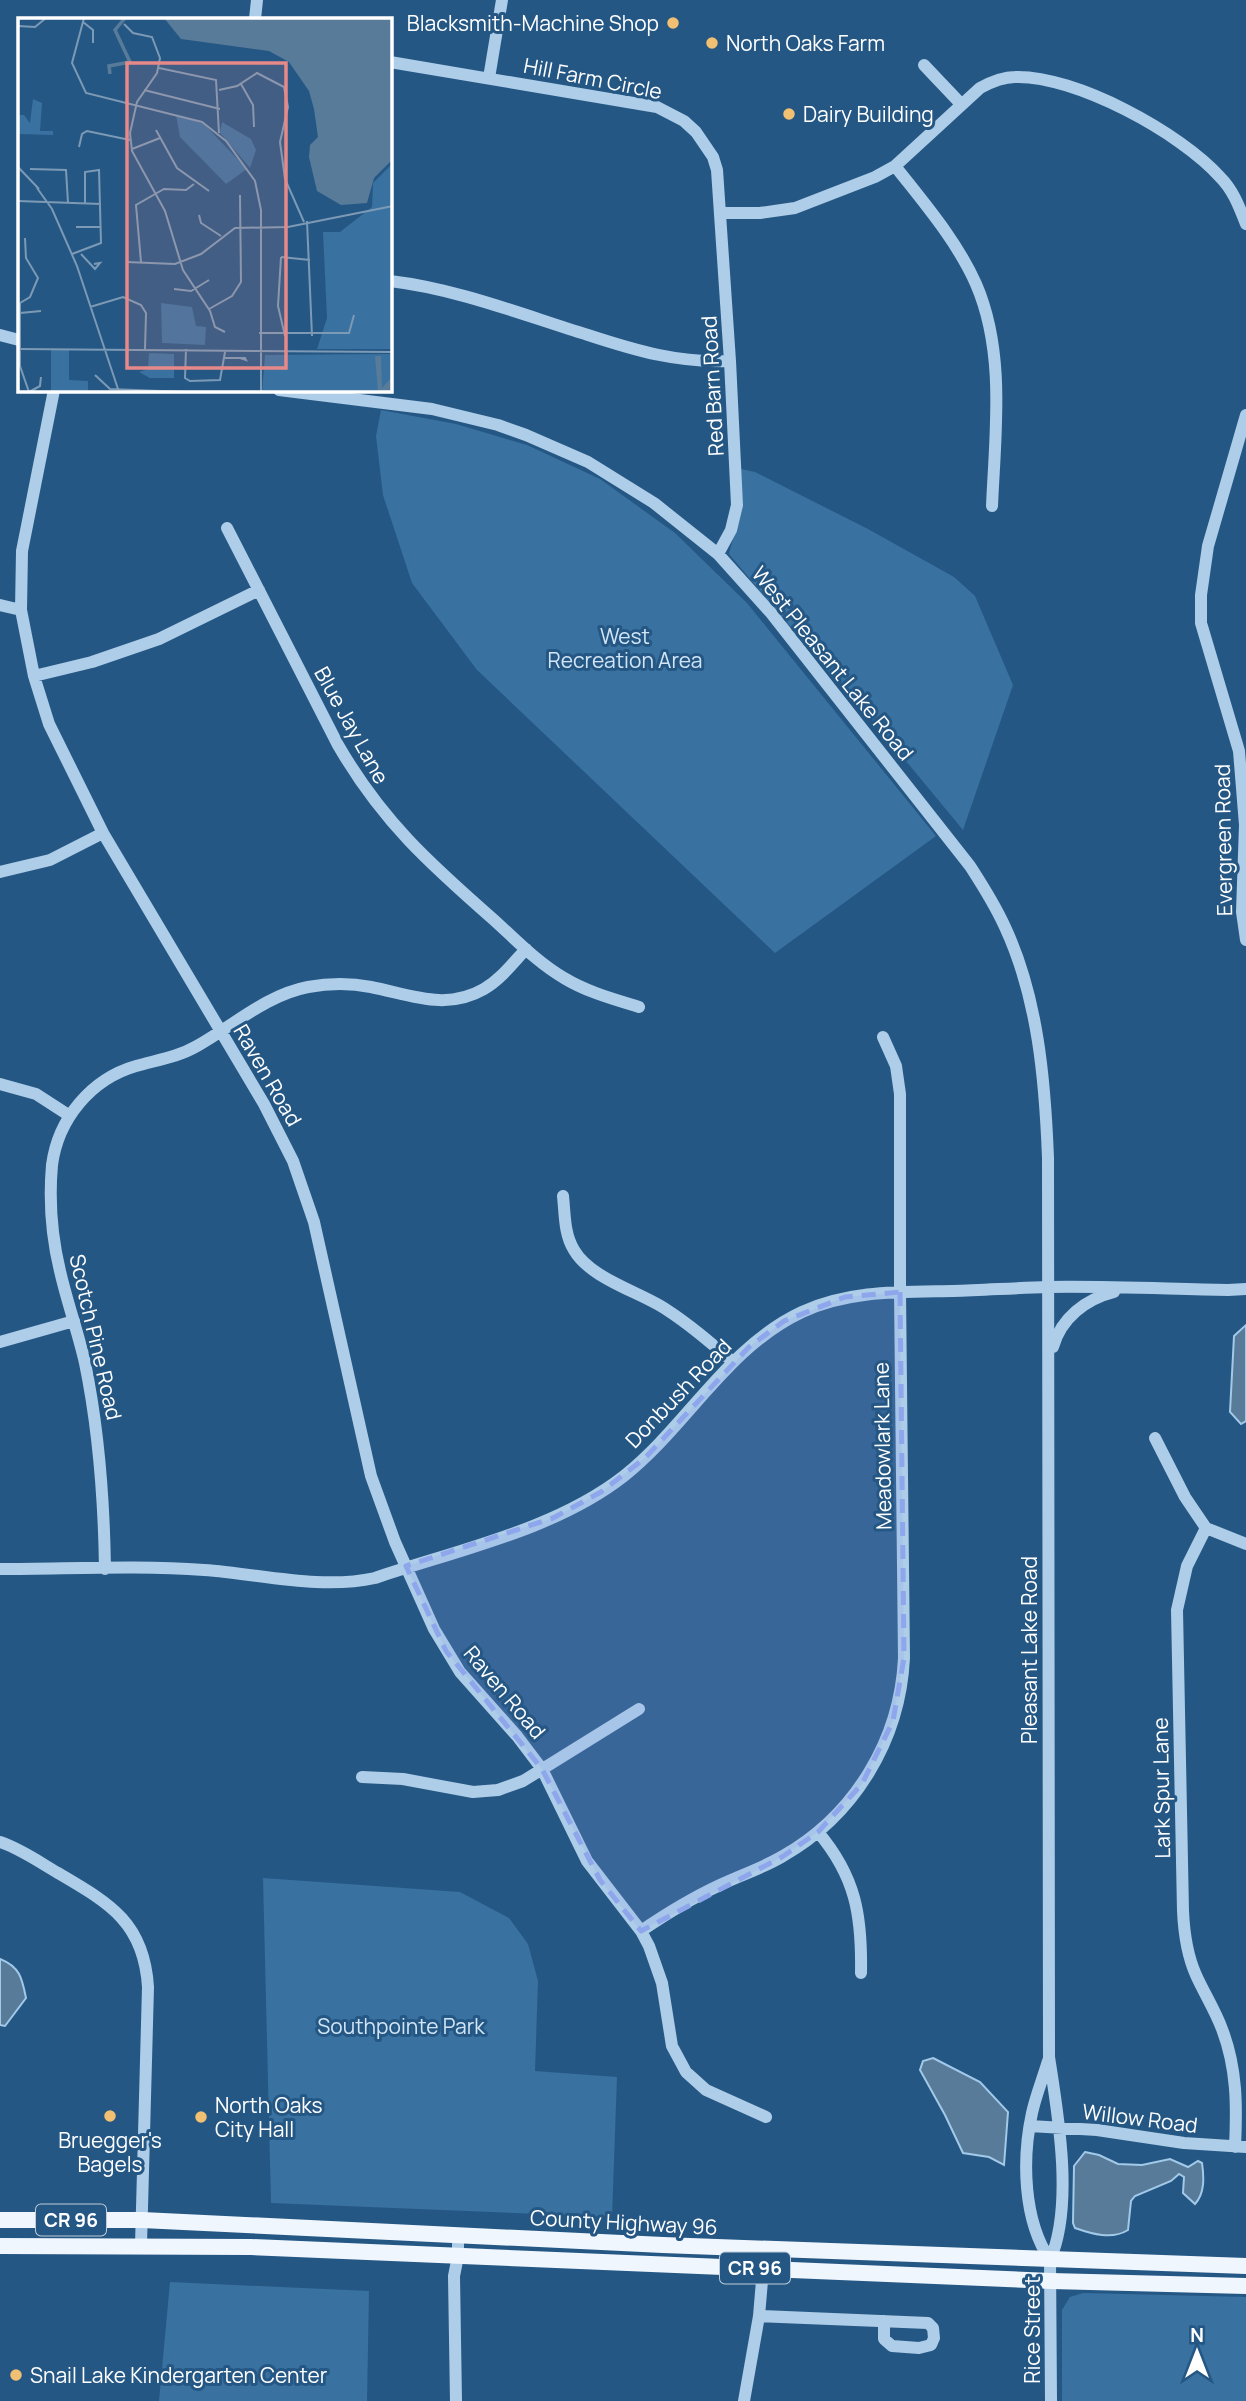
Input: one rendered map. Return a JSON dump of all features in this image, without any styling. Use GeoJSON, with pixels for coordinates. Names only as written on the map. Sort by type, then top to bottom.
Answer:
{"type":"FeatureCollection","features":[{"type":"Feature","properties":{"kind":"main road","name":"County Highway 96"},"geometry":{"type":"LineString","coordinates":[[0,2220],[142,2220],[663,2245],[1246,2266]]}},
{"type":"Feature","properties":{"kind":"main road","name":"County Highway 96"},"geometry":{"type":"LineString","coordinates":[[0,2246],[251,2247],[1051,2281],[1246,2286]]}},
{"type":"Feature","properties":{"kind":"street"},"geometry":{"type":"LineString","coordinates":[[255,18],[257,0]]}},
{"type":"Feature","properties":{"kind":"street"},"geometry":{"type":"LineString","coordinates":[[489,78],[502,0]]}},
{"type":"Feature","properties":{"kind":"street","name":"Hill Farm Circle"},"geometry":{"type":"LineString","coordinates":[[392,62],[640,103],[671,113],[695,132],[713,157],[717,170],[720,213]]}},
{"type":"Feature","properties":{"kind":"street"},"geometry":{"type":"LineString","coordinates":[[924,65],[961,104]]}},
{"type":"Feature","properties":{"kind":"street"},"geometry":{"type":"LineString","coordinates":[[720,213],[760,213],[795,208],[860,184],[895,166],[961,104],[990,82],[1014,77],[1064,86],[1105,100],[1174,138],[1219,174],[1230,188],[1246,224]]}},
{"type":"Feature","properties":{"kind":"street"},"geometry":{"type":"LineString","coordinates":[[895,166],[952,241],[977,285],[986,318],[997,388],[992,506]]}},
{"type":"Feature","properties":{"kind":"street","name":"Red Barn Road"},"geometry":{"type":"LineString","coordinates":[[718,554],[731,530],[737,505],[720,213]]}},
{"type":"Feature","properties":{"kind":"street"},"geometry":{"type":"LineString","coordinates":[[392,281],[452,293],[646,353],[692,361],[730,361]]}},
{"type":"Feature","properties":{"kind":"street"},"geometry":{"type":"LineString","coordinates":[[0,335],[18,340]]}},
{"type":"Feature","properties":{"kind":"street","name":"Raven Road"},"geometry":{"type":"LineString","coordinates":[[54,392],[22,551],[21,610],[34,676],[53,733],[103,834],[280,1132],[305,1191],[317,1233],[363,1447],[380,1505],[446,1651],[460,1672],[517,1736],[542,1769],[587,1861],[641,1931],[656,1963],[673,2046],[686,2072],[706,2090],[766,2117]]}},
{"type":"Feature","properties":{"kind":"street","name":"West Pleasant Lake Road"},"geometry":{"type":"LineString","coordinates":[[295,392],[432,409],[470,417],[526,435],[588,462],[630,486],[685,526],[718,554],[771,612],[954,843],[984,887],[1005,927],[1027,986],[1042,1073],[1048,1148],[1048,1243]]}},
{"type":"Feature","properties":{"kind":"street","name":"Evergreen Road"},"geometry":{"type":"LineString","coordinates":[[1246,415],[1208,546],[1201,595],[1201,623],[1239,751],[1245,825],[1242,912],[1246,940]]}},
{"type":"Feature","properties":{"kind":"street","name":"Blue Jay Lane"},"geometry":{"type":"LineString","coordinates":[[228,528],[338,745],[373,800],[415,849],[547,967],[581,987],[639,1007]]}},
{"type":"Feature","properties":{"kind":"street"},"geometry":{"type":"LineString","coordinates":[[34,676],[126,652],[191,625],[259,590]]}},
{"type":"Feature","properties":{"kind":"street"},"geometry":{"type":"LineString","coordinates":[[0,605],[21,610]]}},
{"type":"Feature","properties":{"kind":"street"},"geometry":{"type":"LineString","coordinates":[[0,872],[50,860],[103,834]]}},
{"type":"Feature","properties":{"kind":"street"},"geometry":{"type":"LineString","coordinates":[[221,1031],[271,1000],[308,987],[350,984],[431,1001],[459,999],[485,989],[496,981],[526,948]]}},
{"type":"Feature","properties":{"kind":"street","name":"Scotch Pine Road"},"geometry":{"type":"LineString","coordinates":[[104,1569],[99,1440],[90,1386],[56,1247],[52,1183],[55,1149],[70,1116],[91,1090],[134,1066],[193,1049],[221,1031]]}},
{"type":"Feature","properties":{"kind":"street","name":"Meadowlark Lane"},"geometry":{"type":"LineString","coordinates":[[641,1931],[694,1897],[782,1857],[818,1832],[847,1804],[875,1763],[893,1721],[903,1672],[900,1094],[896,1066],[883,1037]]}},
{"type":"Feature","properties":{"kind":"street"},"geometry":{"type":"LineString","coordinates":[[0,1084],[36,1094],[70,1116]]}},
{"type":"Feature","properties":{"kind":"street"},"geometry":{"type":"LineString","coordinates":[[563,1196],[569,1238],[581,1260],[591,1269],[672,1314],[713,1343],[733,1362]]}},
{"type":"Feature","properties":{"kind":"street","name":"Pleasant Lake Road"},"geometry":{"type":"LineString","coordinates":[[1048,1243],[1049,2057],[1060,2129],[1061,2205],[1057,2245],[1051,2260]]}},
{"type":"Feature","properties":{"kind":"street","name":"Donbush Road"},"geometry":{"type":"LineString","coordinates":[[406,1566],[553,1518],[601,1492],[645,1458],[733,1362],[766,1333],[804,1311],[845,1297],[900,1292],[1049,1287],[1246,1289]]}},
{"type":"Feature","properties":{"kind":"street"},"geometry":{"type":"LineString","coordinates":[[1048,1364],[1056,1336],[1076,1311],[1101,1295],[1128,1289]]}},
{"type":"Feature","properties":{"kind":"street"},"geometry":{"type":"LineString","coordinates":[[0,1342],[74,1321]]}},
{"type":"Feature","properties":{"kind":"street"},"geometry":{"type":"LineString","coordinates":[[1155,1438],[1185,1497],[1206,1528],[1246,1544]]}},
{"type":"Feature","properties":{"kind":"street","name":"Lark Spur Lane"},"geometry":{"type":"LineString","coordinates":[[1206,1528],[1187,1566],[1177,1610],[1183,1911],[1190,1959],[1222,2027],[1234,2071],[1240,2147]]}},
{"type":"Feature","properties":{"kind":"street"},"geometry":{"type":"LineString","coordinates":[[0,1569],[201,1570],[341,1583],[375,1578],[406,1566]]}},
{"type":"Feature","properties":{"kind":"street","name":"Raven Road"},"geometry":{"type":"LineString","coordinates":[[542,1769],[639,1709]]}},
{"type":"Feature","properties":{"kind":"street"},"geometry":{"type":"LineString","coordinates":[[362,1777],[402,1779],[486,1792],[512,1786],[542,1769]]}},
{"type":"Feature","properties":{"kind":"street"},"geometry":{"type":"LineString","coordinates":[[818,1832],[836,1856],[853,1890],[861,1926],[861,1973]]}},
{"type":"Feature","properties":{"kind":"street"},"geometry":{"type":"LineString","coordinates":[[0,1842],[19,1850],[109,1904],[129,1925],[143,1953],[148,1987],[141,2245]]}},
{"type":"Feature","properties":{"kind":"street","name":"Pleasant Lake Road"},"geometry":{"type":"LineString","coordinates":[[1049,2057],[1030,2126],[1028,2155],[1030,2205],[1040,2244],[1051,2260]]}},
{"type":"Feature","properties":{"kind":"street","name":"Willow Road"},"geometry":{"type":"LineString","coordinates":[[1030,2126],[1097,2130],[1161,2141],[1240,2147]]}},
{"type":"Feature","properties":{"kind":"street"},"geometry":{"type":"LineString","coordinates":[[456,2401],[454,2276],[458,2235]]}},
{"type":"Feature","properties":{"kind":"street","name":"Rice Street"},"geometry":{"type":"LineString","coordinates":[[1051,2260],[1051,2401]]}},
{"type":"Feature","properties":{"kind":"street"},"geometry":{"type":"LineString","coordinates":[[744,2401],[759,2316],[763,2269]]}},
{"type":"Feature","properties":{"kind":"street"},"geometry":{"type":"LineString","coordinates":[[759,2316],[884,2321]]}},
{"type":"Feature","properties":{"kind":"highlighted area"},"geometry":{"type":"Polygon","coordinates":[[[900,1292],[904,1658],[893,1721],[862,1784],[818,1832],[782,1857],[641,1931],[600,1880],[542,1769],[446,1651],[406,1566],[553,1518],[601,1492],[645,1458],[749,1347],[784,1321],[845,1297],[900,1292]]]}},
{"type":"Feature","properties":{"kind":"green space","name":"West Recreation Area"},"geometry":{"type":"Polygon","coordinates":[[[381,410],[456,424],[527,445],[600,479],[675,533],[747,603],[936,836],[775,953],[477,670],[412,583],[383,495],[376,436],[381,410]]]}},
{"type":"Feature","properties":{"kind":"green space"},"geometry":{"type":"Polygon","coordinates":[[[741,469],[755,472],[868,529],[954,577],[975,596],[1013,685],[963,830],[844,686],[832,676],[729,554],[741,507],[741,469]]]}},
{"type":"Feature","properties":{"kind":"green space","name":"Southpointe Park"},"geometry":{"type":"Polygon","coordinates":[[[263,1878],[460,1892],[509,1918],[528,1944],[538,1981],[535,2071],[617,2077],[612,2217],[271,2203],[263,1878]]]}},
{"type":"Feature","properties":{"kind":"green space"},"geometry":{"type":"Polygon","coordinates":[[[170,2282],[369,2291],[367,2401],[159,2401],[170,2282]]]}},
{"type":"Feature","properties":{"kind":"green space"},"geometry":{"type":"Polygon","coordinates":[[[1083,2293],[1246,2297],[1246,2401],[1062,2401],[1062,2310],[1070,2297],[1083,2293]]]}},
{"type":"Feature","properties":{"kind":"shaded area"},"geometry":{"type":"Polygon","coordinates":[[[1246,1325],[1246,1421],[1241,1424],[1230,1412],[1234,1336],[1246,1325]]]}},
{"type":"Feature","properties":{"kind":"shaded area"},"geometry":{"type":"Polygon","coordinates":[[[0,1959],[19,1974],[26,1998],[5,2026],[0,2025],[0,1959]]]}},
{"type":"Feature","properties":{"kind":"shaded area"},"geometry":{"type":"Polygon","coordinates":[[[933,2058],[980,2082],[1008,2112],[1004,2165],[989,2157],[963,2153],[920,2070],[923,2061],[933,2058]]]}},
{"type":"Feature","properties":{"kind":"shaded area"},"geometry":{"type":"Polygon","coordinates":[[[1085,2152],[1118,2164],[1142,2165],[1170,2159],[1188,2167],[1198,2161],[1202,2163],[1203,2174],[1201,2195],[1195,2204],[1183,2193],[1184,2177],[1179,2174],[1171,2181],[1135,2196],[1131,2201],[1128,2230],[1109,2235],[1075,2228],[1074,2166],[1085,2152]]]}},
{"type":"Feature","properties":{"kind":"place","name":"Blacksmith-Machine Shop"},"geometry":{"type":"Point","coordinates":[673,23]}},
{"type":"Feature","properties":{"kind":"place","name":"North Oaks Farm"},"geometry":{"type":"Point","coordinates":[712,43]}},
{"type":"Feature","properties":{"kind":"place","name":"Dairy Building"},"geometry":{"type":"Point","coordinates":[789,114]}},
{"type":"Feature","properties":{"kind":"place","name":"Bruegger's Bagels"},"geometry":{"type":"Point","coordinates":[110,2116]}},
{"type":"Feature","properties":{"kind":"place","name":"North Oaks City Hall"},"geometry":{"type":"Point","coordinates":[201,2117]}},
{"type":"Feature","properties":{"kind":"place","name":"Snail Lake Kindergarten Center"},"geometry":{"type":"Point","coordinates":[16,2375]}}]}
